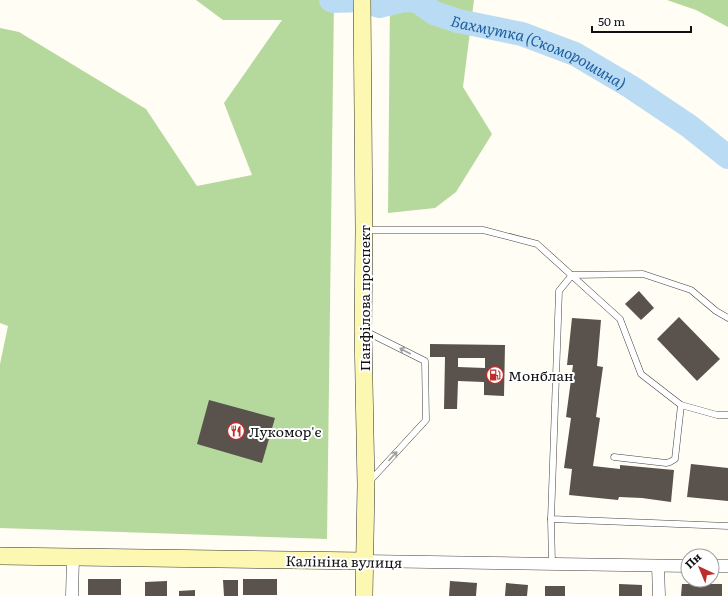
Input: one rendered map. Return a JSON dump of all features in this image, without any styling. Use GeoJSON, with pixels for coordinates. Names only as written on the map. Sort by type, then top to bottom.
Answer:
{"type":"FeatureCollection","features":[{"type":"Feature","properties":{"kind":"main road","name":"Панфілова проспект"},"geometry":{"type":"LineString","coordinates":[[362,0],[364,230],[363,330],[366,485],[364,596]]}},
{"type":"Feature","properties":{"kind":"main road","name":"Калініна вулиця"},"geometry":{"type":"LineString","coordinates":[[0,556],[365,561]]}},
{"type":"Feature","properties":{"kind":"street"},"geometry":{"type":"LineString","coordinates":[[72,557],[72,596]]}},
{"type":"Feature","properties":{"kind":"street","name":"Калініна вулиця"},"geometry":{"type":"LineString","coordinates":[[365,561],[680,566]]}},
{"type":"Feature","properties":{"kind":"street"},"geometry":{"type":"LineString","coordinates":[[658,566],[659,596]]}},
{"type":"Feature","properties":{"kind":"lane"},"geometry":{"type":"LineString","coordinates":[[364,230],[483,230],[537,244],[620,319],[641,374],[681,405],[717,416],[728,415]]}},
{"type":"Feature","properties":{"kind":"lane"},"geometry":{"type":"LineString","coordinates":[[572,275],[643,274],[691,290],[716,311],[728,318]]}},
{"type":"Feature","properties":{"kind":"lane"},"geometry":{"type":"LineString","coordinates":[[552,564],[551,520],[559,291],[572,275]]}},
{"type":"Feature","properties":{"kind":"lane"},"geometry":{"type":"LineString","coordinates":[[363,330],[424,361],[426,420],[366,485]]}},
{"type":"Feature","properties":{"kind":"lane"},"geometry":{"type":"LineString","coordinates":[[614,457],[666,463],[675,459],[681,405]]}},
{"type":"Feature","properties":{"kind":"lane"},"geometry":{"type":"LineString","coordinates":[[551,520],[728,526]]}},
{"type":"Feature","properties":{"kind":"green space"},"geometry":{"type":"Polygon","coordinates":[[[196,0],[334,0],[327,539],[0,528],[0,364],[8,326],[0,323],[0,28],[19,32],[146,109],[197,186],[252,175],[224,103],[282,20],[223,20],[196,0]]]}},
{"type":"Feature","properties":{"kind":"green space"},"geometry":{"type":"Polygon","coordinates":[[[390,0],[474,0],[463,87],[492,134],[456,192],[435,208],[388,213],[390,0]]]}},
{"type":"Feature","properties":{"kind":"green space"},"geometry":{"type":"Polygon","coordinates":[[[667,0],[728,0],[728,27],[696,10],[667,0]]]}},
{"type":"Feature","properties":{"kind":"building"},"geometry":{"type":"Polygon","coordinates":[[[639,291],[654,308],[641,320],[625,304],[639,291]]]}},
{"type":"Feature","properties":{"kind":"building"},"geometry":{"type":"Polygon","coordinates":[[[679,317],[720,359],[697,381],[657,339],[679,317]]]}},
{"type":"Feature","properties":{"kind":"building"},"geometry":{"type":"Polygon","coordinates":[[[572,318],[601,320],[597,366],[603,367],[596,417],[600,418],[593,466],[620,469],[620,465],[674,470],[671,502],[642,498],[619,497],[618,500],[569,495],[572,469],[564,468],[571,418],[566,417],[573,365],[567,365],[572,318]]]}},
{"type":"Feature","properties":{"kind":"building","name":"Монблан"},"geometry":{"type":"Polygon","coordinates":[[[430,344],[505,345],[504,396],[484,395],[484,382],[458,381],[457,409],[444,409],[445,357],[430,357],[430,344]],[[458,358],[458,367],[485,368],[485,358],[458,358]]]}},
{"type":"Feature","properties":{"kind":"building","name":"Лукомор'є"},"geometry":{"type":"Polygon","coordinates":[[[209,400],[275,418],[262,463],[197,444],[209,400]]]}},
{"type":"Feature","properties":{"kind":"building"},"geometry":{"type":"Polygon","coordinates":[[[691,464],[728,468],[728,501],[687,497],[691,464]]]}},
{"type":"Feature","properties":{"kind":"building"},"geometry":{"type":"Polygon","coordinates":[[[88,579],[121,579],[121,595],[88,595],[88,579]]]}},
{"type":"Feature","properties":{"kind":"building"},"geometry":{"type":"Polygon","coordinates":[[[243,579],[277,579],[277,595],[243,595],[243,579]]]}},
{"type":"Feature","properties":{"kind":"building"},"geometry":{"type":"Polygon","coordinates":[[[223,580],[238,580],[238,596],[224,596],[223,580]]]}},
{"type":"Feature","properties":{"kind":"building"},"geometry":{"type":"Polygon","coordinates":[[[167,581],[167,596],[145,596],[145,582],[167,581]]]}},
{"type":"Feature","properties":{"kind":"building"},"geometry":{"type":"Polygon","coordinates":[[[450,581],[477,583],[476,596],[449,596],[450,581]]]}},
{"type":"Feature","properties":{"kind":"building"},"geometry":{"type":"Polygon","coordinates":[[[506,583],[528,585],[527,596],[505,596],[506,583]]]}},
{"type":"Feature","properties":{"kind":"building"},"geometry":{"type":"Polygon","coordinates":[[[619,584],[642,585],[642,596],[619,596],[619,584]]]}},
{"type":"Feature","properties":{"kind":"building"},"geometry":{"type":"Polygon","coordinates":[[[720,584],[722,584],[722,596],[681,596],[682,588],[720,588],[720,584]]]}},
{"type":"Feature","properties":{"kind":"building"},"geometry":{"type":"Polygon","coordinates":[[[545,586],[565,586],[565,596],[545,596],[545,586]]]}},
{"type":"Feature","properties":{"kind":"building"},"geometry":{"type":"Polygon","coordinates":[[[195,590],[195,596],[179,596],[179,591],[195,590]]]}},
{"type":"Feature","properties":{"kind":"waterway","name":"Бахмутка (Скоморошина)"},"geometry":{"type":"LineString","coordinates":[[331,0],[362,0],[379,6],[404,0],[417,1],[434,13],[458,21],[522,34],[575,54],[631,87],[689,126],[728,157]]}},
{"type":"Feature","properties":{"kind":"place","name":"Монблан"},"geometry":{"type":"Point","coordinates":[495,375]}},
{"type":"Feature","properties":{"kind":"place","name":"Лукомор'є"},"geometry":{"type":"Point","coordinates":[236,431]}}]}
